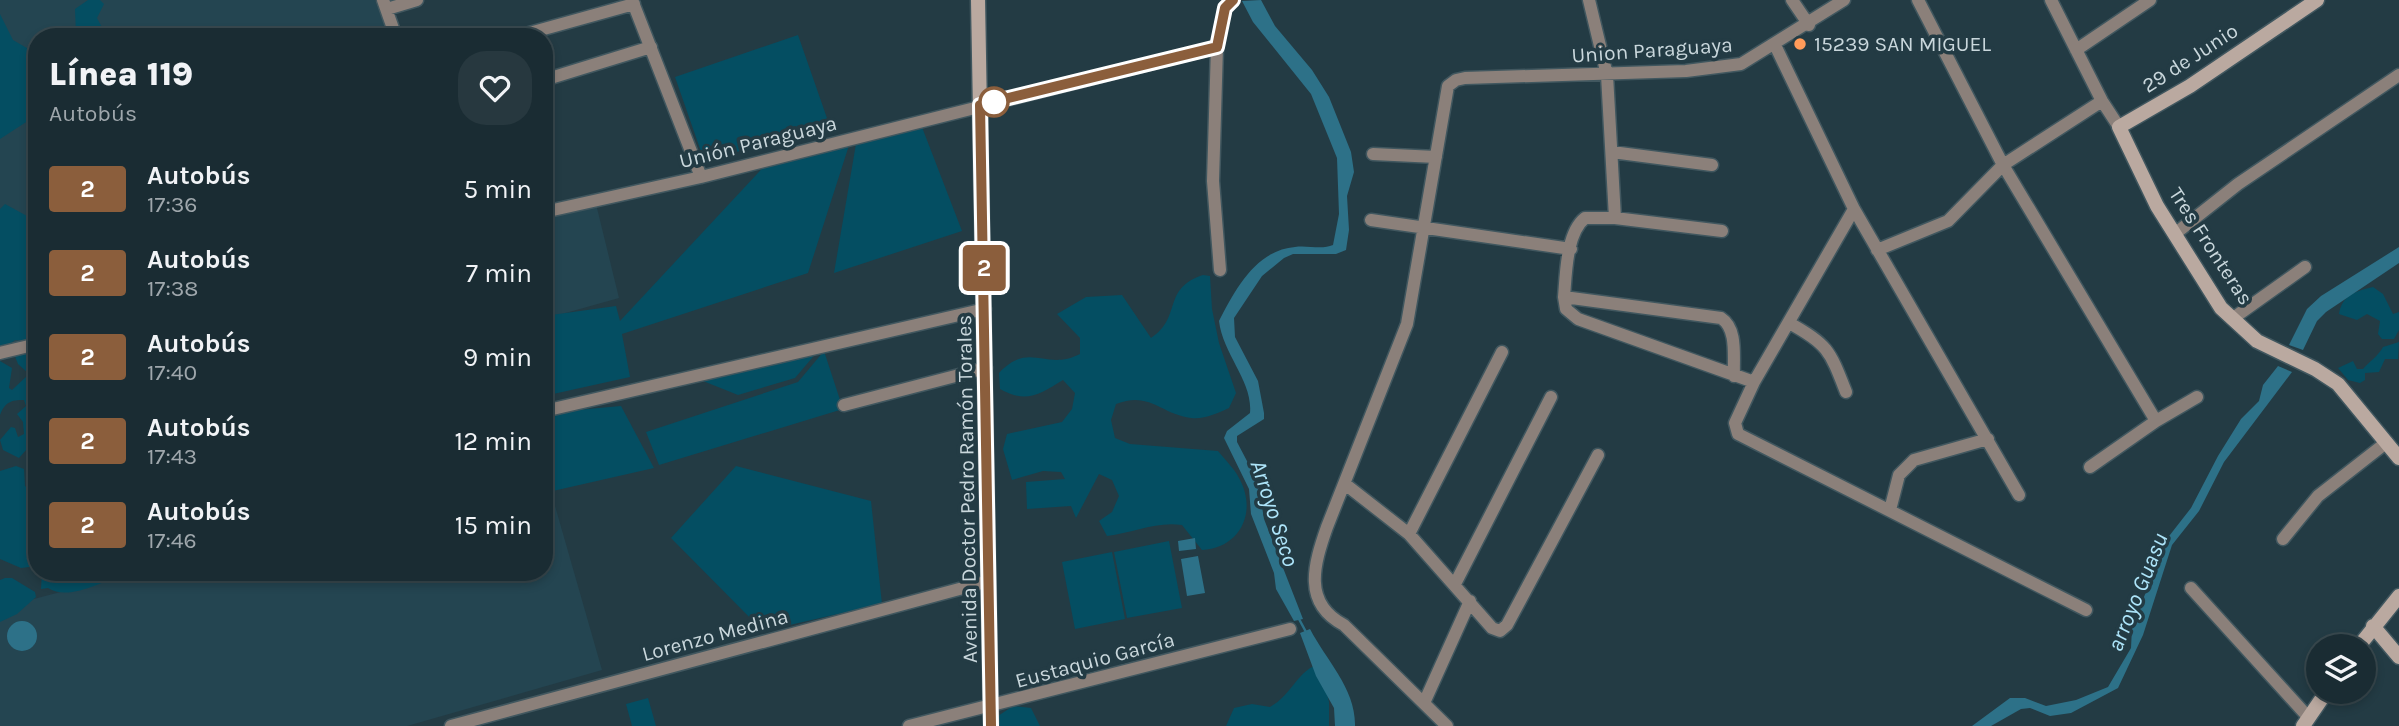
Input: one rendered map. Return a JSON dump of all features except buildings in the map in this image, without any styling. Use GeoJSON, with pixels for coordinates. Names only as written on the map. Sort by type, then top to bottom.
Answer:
{"type":"FeatureCollection","features":[{"type":"Feature","properties":{"kind":"street"},"geometry":{"type":"LineString","coordinates":[[393,28],[385,4],[417,0]]}},
{"type":"Feature","properties":{"kind":"street","name":"Avenida Doctor Pedro Ramón Torales"},"geometry":{"type":"LineString","coordinates":[[978,0],[991,726]]}},
{"type":"Feature","properties":{"kind":"street"},"geometry":{"type":"LineString","coordinates":[[1589,0],[1607,75],[1615,218]]}},
{"type":"Feature","properties":{"kind":"street"},"geometry":{"type":"LineString","coordinates":[[1792,0],[1809,24]]}},
{"type":"Feature","properties":{"kind":"street","name":"Union Paraguaya"},"geometry":{"type":"LineString","coordinates":[[1436,157],[1448,86],[1456,80],[1686,71],[1741,64],[1844,0]]}},
{"type":"Feature","properties":{"kind":"street"},"geometry":{"type":"LineString","coordinates":[[1918,0],[2003,165],[2156,421]]}},
{"type":"Feature","properties":{"kind":"street","name":"Tres Fronteras"},"geometry":{"type":"LineString","coordinates":[[2051,0],[2102,101],[2119,127],[2157,206],[2221,308],[2257,341],[2315,369],[2338,384],[2399,458]]}},
{"type":"Feature","properties":{"kind":"street"},"geometry":{"type":"LineString","coordinates":[[2076,50],[2150,0]]}},
{"type":"Feature","properties":{"kind":"street","name":"29 de Junio"},"geometry":{"type":"LineString","coordinates":[[2119,127],[2190,86],[2317,0]]}},
{"type":"Feature","properties":{"kind":"street"},"geometry":{"type":"LineString","coordinates":[[545,28],[633,2],[701,177]]}},
{"type":"Feature","properties":{"kind":"street"},"geometry":{"type":"LineString","coordinates":[[1220,270],[1213,181],[1217,47],[1229,4]]}},
{"type":"Feature","properties":{"kind":"street"},"geometry":{"type":"LineString","coordinates":[[1775,45],[1854,209],[2019,495]]}},
{"type":"Feature","properties":{"kind":"street"},"geometry":{"type":"LineString","coordinates":[[553,77],[651,47]]}},
{"type":"Feature","properties":{"kind":"street","name":"Unión Paraguaya"},"geometry":{"type":"LineString","coordinates":[[553,210],[701,177],[1217,47]]}},
{"type":"Feature","properties":{"kind":"street"},"geometry":{"type":"LineString","coordinates":[[2176,233],[2238,184],[2399,75]]}},
{"type":"Feature","properties":{"kind":"street"},"geometry":{"type":"LineString","coordinates":[[1877,250],[1948,222],[2003,165],[2102,101]]}},
{"type":"Feature","properties":{"kind":"street"},"geometry":{"type":"LineString","coordinates":[[1612,152],[1712,165]]}},
{"type":"Feature","properties":{"kind":"street"},"geometry":{"type":"LineString","coordinates":[[1373,154],[1436,157],[1407,324],[1316,558],[1318,603],[1327,615],[1344,625],[1424,703],[1431,720],[1447,726]]}},
{"type":"Feature","properties":{"kind":"street"},"geometry":{"type":"LineString","coordinates":[[1854,209],[1754,383],[1735,423],[1738,434],[2086,610]]}},
{"type":"Feature","properties":{"kind":"street"},"geometry":{"type":"LineString","coordinates":[[1722,231],[1615,218],[1591,217],[1580,222],[1571,249],[1564,297],[1566,309],[1578,319],[1754,383]]}},
{"type":"Feature","properties":{"kind":"street"},"geometry":{"type":"LineString","coordinates":[[1371,220],[1571,249]]}},
{"type":"Feature","properties":{"kind":"street"},"geometry":{"type":"LineString","coordinates":[[2232,318],[2305,267]]}},
{"type":"Feature","properties":{"kind":"street"},"geometry":{"type":"LineString","coordinates":[[1564,297],[1721,318],[1728,323],[1731,330],[1734,376]]}},
{"type":"Feature","properties":{"kind":"street"},"geometry":{"type":"LineString","coordinates":[[553,409],[985,309]]}},
{"type":"Feature","properties":{"kind":"street"},"geometry":{"type":"LineString","coordinates":[[1789,323],[1817,338],[1831,354],[1846,392]]}},
{"type":"Feature","properties":{"kind":"street"},"geometry":{"type":"LineString","coordinates":[[0,353],[28,346]]}},
{"type":"Feature","properties":{"kind":"street"},"geometry":{"type":"LineString","coordinates":[[1409,534],[1502,352]]}},
{"type":"Feature","properties":{"kind":"street"},"geometry":{"type":"LineString","coordinates":[[844,405],[986,368]]}},
{"type":"Feature","properties":{"kind":"street"},"geometry":{"type":"LineString","coordinates":[[1455,584],[1551,397]]}},
{"type":"Feature","properties":{"kind":"street"},"geometry":{"type":"LineString","coordinates":[[2090,467],[2156,421],[2197,397]]}},
{"type":"Feature","properties":{"kind":"street"},"geometry":{"type":"LineString","coordinates":[[1890,510],[1899,475],[1914,460],[1988,439]]}},
{"type":"Feature","properties":{"kind":"street"},"geometry":{"type":"LineString","coordinates":[[2283,539],[2318,496],[2387,442]]}},
{"type":"Feature","properties":{"kind":"street"},"geometry":{"type":"LineString","coordinates":[[1345,484],[1409,534],[1492,628],[1500,631],[1507,625],[1598,455]]}},
{"type":"Feature","properties":{"kind":"street","name":"Lorenzo Medina"},"geometry":{"type":"LineString","coordinates":[[451,726],[989,581]]}},
{"type":"Feature","properties":{"kind":"street"},"geometry":{"type":"LineString","coordinates":[[2191,587],[2306,722],[2318,704]]}},
{"type":"Feature","properties":{"kind":"street"},"geometry":{"type":"LineString","coordinates":[[2367,634],[2399,596]]}},
{"type":"Feature","properties":{"kind":"street"},"geometry":{"type":"LineString","coordinates":[[1424,703],[1470,601]]}},
{"type":"Feature","properties":{"kind":"street"},"geometry":{"type":"LineString","coordinates":[[2373,626],[2399,657]]}},
{"type":"Feature","properties":{"kind":"street","name":"Eustaquio García"},"geometry":{"type":"LineString","coordinates":[[909,726],[1290,629]]}},
{"type":"Feature","properties":{"kind":"shaded area"},"geometry":{"type":"Polygon","coordinates":[[[0,0],[375,0],[386,28],[28,28],[28,346],[0,353],[0,0]]]}},
{"type":"Feature","properties":{"kind":"shaded area"},"geometry":{"type":"Polygon","coordinates":[[[88,0],[100,0],[104,4],[97,18],[102,28],[76,28],[75,9],[88,0]]]}},
{"type":"Feature","properties":{"kind":"shaded area"},"geometry":{"type":"Polygon","coordinates":[[[1261,0],[1275,26],[1312,70],[1329,97],[1351,152],[1354,172],[1347,196],[1349,230],[1346,250],[1336,254],[1293,254],[1284,258],[1262,276],[1234,318],[1235,337],[1258,381],[1264,413],[1264,419],[1237,436],[1237,442],[1258,482],[1264,519],[1303,619],[1294,621],[1276,589],[1274,573],[1251,514],[1249,489],[1224,438],[1227,431],[1250,413],[1250,401],[1243,379],[1226,345],[1219,321],[1248,274],[1269,255],[1295,247],[1333,245],[1339,214],[1337,158],[1311,94],[1253,22],[1242,1],[1261,0]]]}},
{"type":"Feature","properties":{"kind":"shaded area"},"geometry":{"type":"Polygon","coordinates":[[[0,14],[13,40],[28,49],[28,121],[0,139],[0,14]]]}},
{"type":"Feature","properties":{"kind":"shaded area"},"geometry":{"type":"Polygon","coordinates":[[[798,35],[828,121],[705,163],[675,77],[798,35]]]}},
{"type":"Feature","properties":{"kind":"shaded area"},"geometry":{"type":"Polygon","coordinates":[[[920,122],[962,231],[834,273],[857,138],[920,122]]]}},
{"type":"Feature","properties":{"kind":"shaded area"},"geometry":{"type":"Polygon","coordinates":[[[851,139],[808,273],[622,334],[630,377],[553,394],[553,315],[616,306],[620,321],[771,159],[851,139]]]}},
{"type":"Feature","properties":{"kind":"shaded area"},"geometry":{"type":"Polygon","coordinates":[[[5,204],[28,216],[28,373],[18,364],[14,354],[27,341],[15,340],[0,352],[0,209],[5,204]]]}},
{"type":"Feature","properties":{"kind":"shaded area"},"geometry":{"type":"Polygon","coordinates":[[[596,204],[619,298],[553,316],[553,214],[596,204]]]}},
{"type":"Feature","properties":{"kind":"shaded area"},"geometry":{"type":"Polygon","coordinates":[[[2399,247],[2399,263],[2326,312],[2317,321],[2303,350],[2289,345],[2307,309],[2321,296],[2399,247]]]}},
{"type":"Feature","properties":{"kind":"shaded area"},"geometry":{"type":"Polygon","coordinates":[[[1203,275],[1210,276],[1212,309],[1219,343],[1236,393],[1229,408],[1210,416],[1196,418],[1180,416],[1138,400],[1128,401],[1116,404],[1111,420],[1115,438],[1130,444],[1218,451],[1237,474],[1244,491],[1247,503],[1242,526],[1226,543],[1202,550],[1182,525],[1154,526],[1107,536],[1099,521],[1112,512],[1119,496],[1112,480],[1099,474],[1076,518],[1071,506],[1027,509],[1026,482],[1065,479],[1061,472],[1043,471],[1012,480],[1003,449],[1007,434],[1062,422],[1072,409],[1075,393],[1063,380],[1040,393],[1018,396],[1000,389],[999,373],[1010,363],[1020,359],[1029,357],[1057,360],[1080,354],[1080,338],[1057,314],[1086,297],[1122,295],[1151,338],[1167,321],[1182,288],[1203,275]]]}},
{"type":"Feature","properties":{"kind":"shaded area"},"geometry":{"type":"Polygon","coordinates":[[[2373,287],[2383,294],[2393,314],[2399,312],[2399,330],[2394,339],[2382,339],[2378,334],[2380,321],[2367,314],[2357,320],[2339,314],[2347,298],[2373,287]]]}},
{"type":"Feature","properties":{"kind":"shaded area"},"geometry":{"type":"Polygon","coordinates":[[[2399,342],[2398,359],[2385,359],[2379,372],[2365,373],[2365,380],[2360,383],[2348,380],[2338,368],[2353,361],[2357,369],[2363,369],[2383,347],[2399,342]]]}},
{"type":"Feature","properties":{"kind":"shaded area"},"geometry":{"type":"Polygon","coordinates":[[[818,351],[795,378],[738,395],[703,381],[818,351]]]}},
{"type":"Feature","properties":{"kind":"shaded area"},"geometry":{"type":"Polygon","coordinates":[[[824,351],[843,409],[659,465],[646,432],[798,382],[824,351]]]}},
{"type":"Feature","properties":{"kind":"shaded area"},"geometry":{"type":"Polygon","coordinates":[[[0,361],[12,368],[9,388],[12,390],[28,375],[28,445],[19,458],[3,450],[0,440],[11,427],[15,428],[18,437],[24,434],[23,422],[17,414],[26,406],[24,400],[12,401],[4,407],[0,415],[0,361]]]}},
{"type":"Feature","properties":{"kind":"shaded area"},"geometry":{"type":"Polygon","coordinates":[[[2278,366],[2292,372],[2224,462],[2199,511],[2172,545],[2143,635],[2118,688],[2071,713],[2050,716],[2030,708],[2021,709],[1991,726],[1972,726],[2010,698],[2025,698],[2046,706],[2076,700],[2108,687],[2131,648],[2132,628],[2166,540],[2191,508],[2218,456],[2241,419],[2259,401],[2263,385],[2278,366]]]}},
{"type":"Feature","properties":{"kind":"shaded area"},"geometry":{"type":"Polygon","coordinates":[[[621,406],[654,468],[553,491],[553,412],[621,406]]]}},
{"type":"Feature","properties":{"kind":"shaded area"},"geometry":{"type":"Polygon","coordinates":[[[16,466],[24,469],[25,486],[28,488],[28,567],[21,568],[0,559],[0,471],[16,466]]]}},
{"type":"Feature","properties":{"kind":"shaded area"},"geometry":{"type":"Polygon","coordinates":[[[736,466],[871,501],[882,604],[763,631],[671,538],[736,466]]]}},
{"type":"Feature","properties":{"kind":"shaded area"},"geometry":{"type":"Polygon","coordinates":[[[553,499],[602,670],[407,726],[0,726],[0,608],[102,581],[553,581],[553,499]]]}},
{"type":"Feature","properties":{"kind":"shaded area"},"geometry":{"type":"Polygon","coordinates":[[[1195,538],[1196,549],[1179,551],[1178,541],[1195,538]]]}},
{"type":"Feature","properties":{"kind":"shaded area"},"geometry":{"type":"Polygon","coordinates":[[[1169,541],[1182,608],[1127,618],[1114,552],[1169,541]]]}},
{"type":"Feature","properties":{"kind":"shaded area"},"geometry":{"type":"Polygon","coordinates":[[[1112,552],[1125,619],[1075,629],[1062,562],[1112,552]]]}},
{"type":"Feature","properties":{"kind":"shaded area"},"geometry":{"type":"Polygon","coordinates":[[[1198,556],[1205,593],[1187,596],[1181,559],[1198,556]]]}},
{"type":"Feature","properties":{"kind":"shaded area"},"geometry":{"type":"Polygon","coordinates":[[[12,578],[35,592],[36,597],[17,614],[0,622],[0,580],[12,578]]]}},
{"type":"Feature","properties":{"kind":"shaded area"},"geometry":{"type":"Polygon","coordinates":[[[41,581],[108,581],[66,593],[41,589],[41,581]]]}},
{"type":"Feature","properties":{"kind":"shaded area"},"geometry":{"type":"Polygon","coordinates":[[[22,621],[33,625],[37,636],[33,647],[22,651],[11,647],[7,636],[11,625],[22,621]]]}},
{"type":"Feature","properties":{"kind":"shaded area"},"geometry":{"type":"Polygon","coordinates":[[[1310,629],[1345,687],[1351,700],[1355,726],[1335,726],[1334,708],[1316,676],[1300,633],[1310,629]]]}},
{"type":"Feature","properties":{"kind":"shaded area"},"geometry":{"type":"Polygon","coordinates":[[[1320,664],[1329,702],[1329,726],[1226,726],[1234,708],[1252,704],[1270,707],[1284,696],[1306,671],[1320,664]]]}},
{"type":"Feature","properties":{"kind":"shaded area"},"geometry":{"type":"Polygon","coordinates":[[[648,698],[656,726],[632,726],[626,704],[648,698]]]}},
{"type":"Feature","properties":{"kind":"shaded area"},"geometry":{"type":"Polygon","coordinates":[[[1013,706],[1031,708],[1040,726],[995,726],[998,716],[1013,706]]]}},
{"type":"Feature","properties":{"kind":"waterway","name":"Arroyo Seco"},"geometry":{"type":"LineString","coordinates":[[1299,619],[1306,632]]}},
{"type":"Feature","properties":{"kind":"bus line","name":"2"},"geometry":{"type":"LineString","coordinates":[[991,726],[980,105],[1217,47],[1225,8],[1233,0]]}},
{"type":"Feature","properties":{"kind":"place","name":"15239 SAN MIGUEL"},"geometry":{"type":"Point","coordinates":[1800,44]}},
{"type":"Feature","properties":{"kind":"water label","name":"arroyo Guasu"},"geometry":{"type":"Point","coordinates":[2137,592]}}]}
